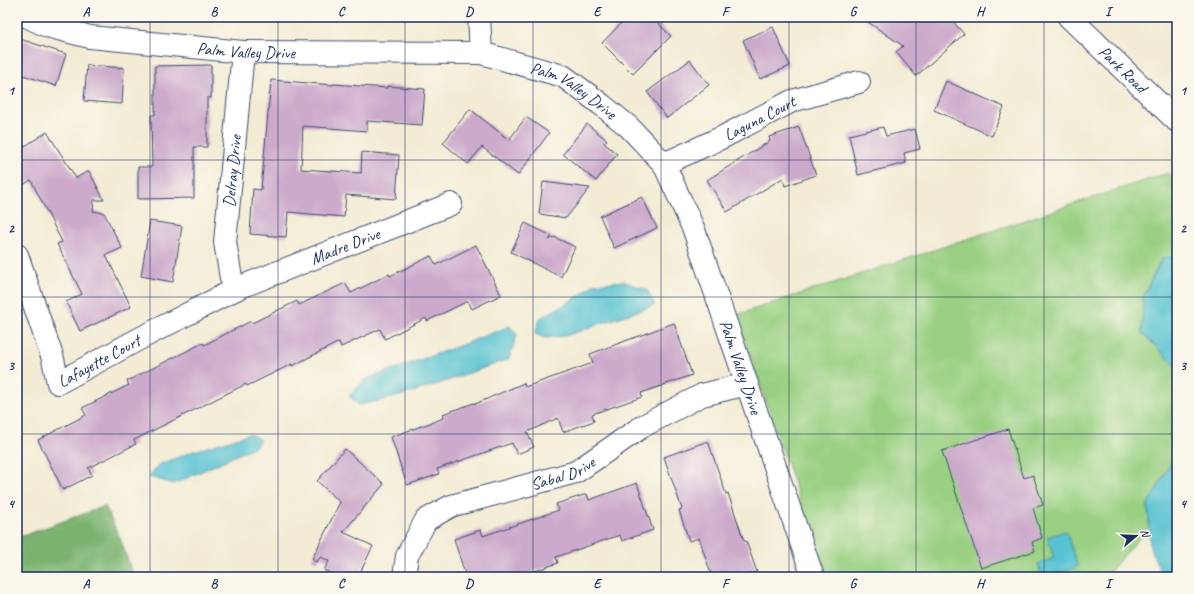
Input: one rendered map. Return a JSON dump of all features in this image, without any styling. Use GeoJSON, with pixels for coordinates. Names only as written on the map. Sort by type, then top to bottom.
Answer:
{"type":"FeatureCollection","features":[{"type":"Feature","properties":{"kind":"street","name":"Palm Valley Drive"},"geometry":{"type":"LineString","coordinates":[[28,17],[47,26],[90,38],[243,52],[481,53],[563,76],[629,127],[664,164],[694,230],[813,577]]}},
{"type":"Feature","properties":{"kind":"street"},"geometry":{"type":"LineString","coordinates":[[479,17],[481,53]]}},
{"type":"Feature","properties":{"kind":"street","name":"Park Road"},"geometry":{"type":"LineString","coordinates":[[1069,17],[1177,121]]}},
{"type":"Feature","properties":{"kind":"street","name":"Delray Drive"},"geometry":{"type":"LineString","coordinates":[[238,288],[231,278],[225,242],[243,52]]}},
{"type":"Feature","properties":{"kind":"street","name":"Laguna Court"},"geometry":{"type":"LineString","coordinates":[[664,164],[723,137],[792,101],[859,82]]}},
{"type":"Feature","properties":{"kind":"street","name":"Madre Drive"},"geometry":{"type":"LineString","coordinates":[[238,288],[451,204]]}},
{"type":"Feature","properties":{"kind":"street","name":"Lafayette Court"},"geometry":{"type":"LineString","coordinates":[[17,255],[53,359],[58,383],[238,288]]}},
{"type":"Feature","properties":{"kind":"street","name":"Sabal Drive"},"geometry":{"type":"LineString","coordinates":[[404,577],[407,556],[426,520],[451,506],[576,472],[649,422],[702,395],[747,384]]}},
{"type":"Feature","properties":{"kind":"green space"},"geometry":{"type":"Polygon","coordinates":[[[1168,173],[1177,183],[1177,256],[1161,259],[1143,297],[1142,333],[1177,367],[1177,452],[1148,504],[1149,527],[1105,577],[826,577],[736,315],[1168,173]]]}},
{"type":"Feature","properties":{"kind":"green space"},"geometry":{"type":"Polygon","coordinates":[[[105,506],[120,538],[134,577],[17,577],[17,538],[105,506]]]}},
{"type":"Feature","properties":{"kind":"water"},"geometry":{"type":"Polygon","coordinates":[[[1177,256],[1177,367],[1142,333],[1143,297],[1162,259],[1177,256]]]}},
{"type":"Feature","properties":{"kind":"water"},"geometry":{"type":"Polygon","coordinates":[[[623,281],[647,290],[655,305],[565,336],[545,338],[535,334],[540,318],[573,300],[594,284],[623,281]]]}},
{"type":"Feature","properties":{"kind":"water"},"geometry":{"type":"Polygon","coordinates":[[[510,326],[517,335],[509,359],[435,385],[378,401],[359,405],[349,396],[366,379],[510,326]]]}},
{"type":"Feature","properties":{"kind":"water"},"geometry":{"type":"Polygon","coordinates":[[[250,434],[260,440],[256,446],[174,484],[149,477],[158,465],[194,451],[250,434]]]}},
{"type":"Feature","properties":{"kind":"water"},"geometry":{"type":"Polygon","coordinates":[[[1177,452],[1177,577],[1163,577],[1150,548],[1148,504],[1177,452]]]}},
{"type":"Feature","properties":{"kind":"water"},"geometry":{"type":"Polygon","coordinates":[[[1066,531],[1078,567],[1042,577],[1038,564],[1054,558],[1047,537],[1066,531]]]}},
{"type":"Feature","properties":{"kind":"building"},"geometry":{"type":"Polygon","coordinates":[[[627,17],[652,17],[671,36],[633,74],[602,43],[627,17]]]}},
{"type":"Feature","properties":{"kind":"building"},"geometry":{"type":"Polygon","coordinates":[[[861,17],[949,17],[964,34],[916,76],[896,52],[903,46],[861,17]]]}},
{"type":"Feature","properties":{"kind":"building"},"geometry":{"type":"Polygon","coordinates":[[[773,27],[790,66],[760,79],[743,40],[773,27]]]}},
{"type":"Feature","properties":{"kind":"building"},"geometry":{"type":"Polygon","coordinates":[[[17,38],[66,54],[56,86],[17,73],[17,38]]]}},
{"type":"Feature","properties":{"kind":"building"},"geometry":{"type":"Polygon","coordinates":[[[690,60],[709,85],[667,118],[647,92],[690,60]]]}},
{"type":"Feature","properties":{"kind":"building"},"geometry":{"type":"Polygon","coordinates":[[[87,65],[124,68],[122,104],[84,101],[87,65]]]}},
{"type":"Feature","properties":{"kind":"building"},"geometry":{"type":"Polygon","coordinates":[[[211,65],[211,98],[207,98],[207,147],[194,147],[194,198],[138,199],[138,167],[152,167],[151,115],[155,115],[155,66],[211,65]]]}},
{"type":"Feature","properties":{"kind":"building"},"geometry":{"type":"Polygon","coordinates":[[[271,80],[333,85],[387,88],[387,86],[425,89],[422,125],[367,121],[367,131],[303,126],[301,169],[361,173],[362,152],[399,155],[396,199],[346,195],[344,217],[288,212],[286,237],[250,234],[253,189],[261,190],[271,80]]]}},
{"type":"Feature","properties":{"kind":"building"},"geometry":{"type":"Polygon","coordinates":[[[946,81],[1004,107],[992,136],[934,110],[946,81]]]}},
{"type":"Feature","properties":{"kind":"building"},"geometry":{"type":"Polygon","coordinates":[[[470,109],[509,140],[526,117],[549,133],[518,175],[482,147],[468,164],[443,143],[470,109]]]}},
{"type":"Feature","properties":{"kind":"building"},"geometry":{"type":"Polygon","coordinates":[[[587,124],[607,140],[604,143],[617,154],[596,181],[563,154],[587,124]]]}},
{"type":"Feature","properties":{"kind":"building"},"geometry":{"type":"Polygon","coordinates":[[[799,127],[816,175],[785,186],[783,178],[727,212],[707,180],[770,141],[769,137],[799,127]]]}},
{"type":"Feature","properties":{"kind":"building"},"geometry":{"type":"Polygon","coordinates":[[[883,127],[886,136],[915,129],[920,149],[904,153],[906,163],[858,175],[849,135],[883,127]]]}},
{"type":"Feature","properties":{"kind":"building"},"geometry":{"type":"Polygon","coordinates":[[[47,132],[76,178],[89,171],[104,200],[94,200],[93,211],[104,213],[122,248],[106,255],[131,307],[80,331],[66,302],[82,294],[57,244],[62,242],[31,180],[17,189],[17,151],[47,132]]]}},
{"type":"Feature","properties":{"kind":"building"},"geometry":{"type":"Polygon","coordinates":[[[543,182],[590,188],[566,218],[539,214],[543,182]]]}},
{"type":"Feature","properties":{"kind":"building"},"geometry":{"type":"Polygon","coordinates":[[[642,197],[657,228],[614,248],[600,216],[642,197]]]}},
{"type":"Feature","properties":{"kind":"building"},"geometry":{"type":"Polygon","coordinates":[[[150,221],[182,226],[173,282],[141,276],[150,221]]]}},
{"type":"Feature","properties":{"kind":"building"},"geometry":{"type":"Polygon","coordinates":[[[525,223],[552,236],[549,240],[554,237],[575,247],[561,277],[511,252],[525,223]]]}},
{"type":"Feature","properties":{"kind":"building"},"geometry":{"type":"Polygon","coordinates":[[[476,245],[501,295],[472,309],[468,301],[427,321],[426,318],[385,339],[380,329],[341,347],[339,342],[292,366],[292,364],[247,386],[246,384],[134,440],[136,444],[88,468],[92,475],[63,490],[38,440],[86,415],[82,408],[129,385],[127,381],[203,343],[204,345],[251,321],[252,323],[297,301],[299,305],[345,283],[351,293],[389,274],[390,276],[431,256],[436,265],[476,245]]]}},
{"type":"Feature","properties":{"kind":"building"},"geometry":{"type":"Polygon","coordinates":[[[674,323],[692,375],[641,393],[642,397],[592,414],[594,421],[563,432],[558,418],[527,432],[534,447],[517,454],[512,443],[437,469],[439,474],[407,485],[391,437],[444,418],[443,414],[474,403],[475,404],[524,383],[525,387],[593,363],[590,354],[674,323]]]}},
{"type":"Feature","properties":{"kind":"building"},"geometry":{"type":"Polygon","coordinates":[[[1008,429],[1024,478],[1033,475],[1043,505],[1033,508],[1042,538],[1032,542],[1035,551],[981,568],[942,451],[1008,429]]]}},
{"type":"Feature","properties":{"kind":"building"},"geometry":{"type":"Polygon","coordinates":[[[708,441],[726,494],[728,493],[744,541],[746,541],[757,572],[741,577],[712,577],[699,538],[689,541],[679,510],[682,509],[664,457],[708,441]]]}},
{"type":"Feature","properties":{"kind":"building"},"geometry":{"type":"Polygon","coordinates":[[[345,449],[384,484],[343,532],[373,546],[358,577],[339,577],[324,570],[329,561],[321,557],[316,562],[312,559],[340,502],[317,481],[345,449]]]}},
{"type":"Feature","properties":{"kind":"building"},"geometry":{"type":"Polygon","coordinates":[[[637,483],[653,530],[622,541],[620,535],[556,557],[558,563],[518,577],[466,577],[454,539],[481,530],[483,536],[559,510],[556,504],[587,494],[589,500],[637,483]]]}}]}
